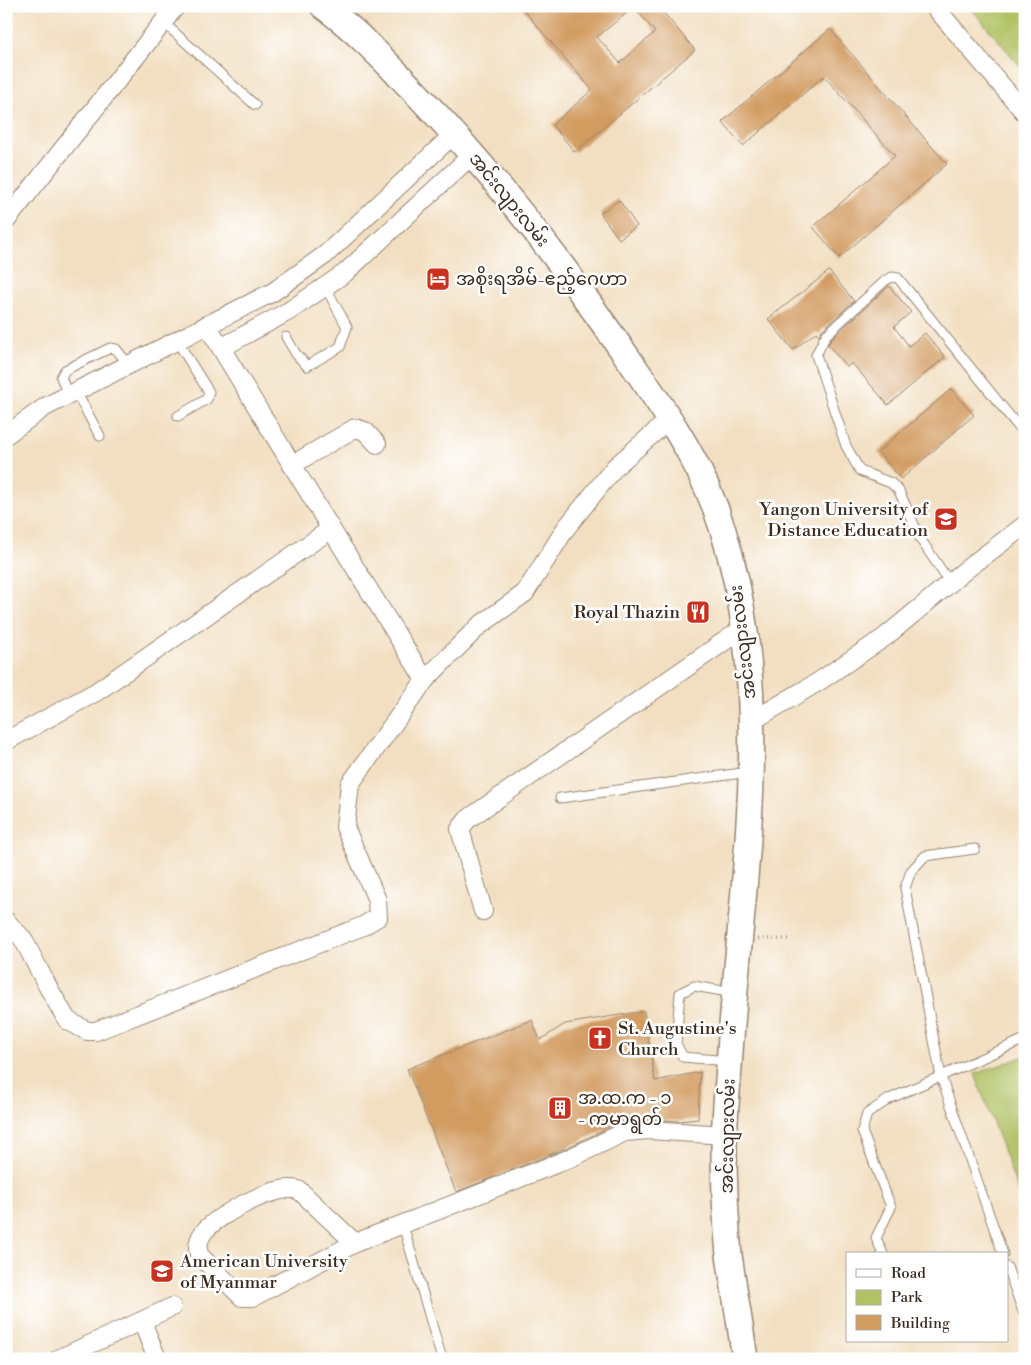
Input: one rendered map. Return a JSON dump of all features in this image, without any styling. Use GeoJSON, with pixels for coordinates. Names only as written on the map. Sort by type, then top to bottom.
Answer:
{"type":"FeatureCollection","features":[{"type":"Feature","properties":{"kind":"main road","name":"အင်းလျားလမ်း"},"geometry":{"type":"LineString","coordinates":[[322,6],[338,18],[395,71],[455,133],[504,189],[576,284],[671,418],[697,466],[715,508],[733,567],[745,627],[752,721],[752,772],[734,993],[725,1135],[729,1251],[746,1359]]}},
{"type":"Feature","properties":{"kind":"street"},"geometry":{"type":"LineString","coordinates":[[6,221],[176,6]]}},
{"type":"Feature","properties":{"kind":"street"},"geometry":{"type":"LineString","coordinates":[[934,6],[1025,113]]}},
{"type":"Feature","properties":{"kind":"street"},"geometry":{"type":"LineString","coordinates":[[7,433],[45,407],[273,292],[325,255],[455,133]]}},
{"type":"Feature","properties":{"kind":"street"},"geometry":{"type":"LineString","coordinates":[[221,348],[289,310],[345,273],[473,154]]}},
{"type":"Feature","properties":{"kind":"street"},"geometry":{"type":"LineString","coordinates":[[207,326],[330,529],[425,680]]}},
{"type":"Feature","properties":{"kind":"street"},"geometry":{"type":"LineString","coordinates":[[6,921],[23,939],[67,1020],[87,1032],[96,1031],[363,926],[378,917],[378,900],[345,827],[350,784],[425,680],[479,626],[525,593],[566,528],[615,467],[671,418]]}},
{"type":"Feature","properties":{"kind":"street"},"geometry":{"type":"LineString","coordinates":[[292,465],[355,428],[365,431],[377,444]]}},
{"type":"Feature","properties":{"kind":"street"},"geometry":{"type":"LineString","coordinates":[[752,721],[818,682],[885,637],[1025,524]]}},
{"type":"Feature","properties":{"kind":"street"},"geometry":{"type":"LineString","coordinates":[[6,740],[96,692],[330,529]]}},
{"type":"Feature","properties":{"kind":"street"},"geometry":{"type":"LineString","coordinates":[[482,911],[460,829],[468,819],[745,627]]}},
{"type":"Feature","properties":{"kind":"street"},"geometry":{"type":"LineString","coordinates":[[354,1243],[300,1191],[295,1188],[287,1188],[273,1192],[218,1218],[202,1234],[198,1242],[198,1249],[199,1255],[242,1297],[253,1297],[354,1243],[568,1159],[625,1132],[649,1130],[725,1135]]}},
{"type":"Feature","properties":{"kind":"street"},"geometry":{"type":"LineString","coordinates":[[67,1357],[172,1307]]}},
{"type":"Feature","properties":{"kind":"street"},"geometry":{"type":"LineString","coordinates":[[142,1321],[157,1359]]}},
{"type":"Feature","properties":{"kind":"lane"},"geometry":{"type":"LineString","coordinates":[[163,22],[255,105]]}},
{"type":"Feature","properties":{"kind":"lane"},"geometry":{"type":"LineString","coordinates":[[950,583],[921,540],[899,491],[891,483],[860,471],[846,446],[816,355],[826,335],[886,280],[892,277],[898,278],[1025,435]]}},
{"type":"Feature","properties":{"kind":"lane"},"geometry":{"type":"LineString","coordinates":[[286,337],[296,354],[307,366],[340,347],[347,327],[325,286]]}},
{"type":"Feature","properties":{"kind":"lane"},"geometry":{"type":"LineString","coordinates":[[177,341],[210,392],[207,399],[178,416]]}},
{"type":"Feature","properties":{"kind":"lane"},"geometry":{"type":"LineString","coordinates":[[100,436],[61,377],[65,370],[110,348],[116,349],[129,365]]}},
{"type":"Feature","properties":{"kind":"lane"},"geometry":{"type":"LineString","coordinates":[[560,798],[752,772]]}},
{"type":"Feature","properties":{"kind":"lane"},"geometry":{"type":"LineString","coordinates":[[976,849],[924,856],[911,871],[905,888],[941,1077],[1002,1252]]}},
{"type":"Feature","properties":{"kind":"lane"},"geometry":{"type":"LineString","coordinates":[[729,1061],[683,1057],[676,1044],[679,1002],[680,993],[694,986],[734,993]]}},
{"type":"Feature","properties":{"kind":"lane"},"geometry":{"type":"LineString","coordinates":[[882,1252],[876,1238],[891,1207],[862,1131],[867,1114],[889,1099],[1025,1039]]}},
{"type":"Feature","properties":{"kind":"lane"},"geometry":{"type":"LineString","coordinates":[[403,1225],[442,1359]]}},
{"type":"Feature","properties":{"kind":"lane"},"geometry":{"type":"LineString","coordinates":[[1008,1270],[1025,1317]]}},
{"type":"Feature","properties":{"kind":"path"},"geometry":{"type":"LineString","coordinates":[[739,938],[790,939]]}},
{"type":"Feature","properties":{"kind":"green space"},"geometry":{"type":"Polygon","coordinates":[[[969,6],[1025,6],[1025,72],[969,6]]]}},
{"type":"Feature","properties":{"kind":"green space"},"geometry":{"type":"Polygon","coordinates":[[[1025,1056],[1025,1209],[975,1074],[1025,1056]]]}},
{"type":"Feature","properties":{"kind":"building"},"geometry":{"type":"Polygon","coordinates":[[[520,6],[658,6],[695,50],[575,152],[552,125],[592,90],[520,6]],[[634,7],[597,37],[620,63],[655,32],[634,7]]]}},
{"type":"Feature","properties":{"kind":"building"},"geometry":{"type":"Polygon","coordinates":[[[830,29],[947,164],[839,258],[813,227],[895,156],[824,76],[743,146],[722,122],[830,29]]]}},
{"type":"Feature","properties":{"kind":"building"},"geometry":{"type":"Polygon","coordinates":[[[619,200],[637,226],[619,239],[600,213],[619,200]]]}},
{"type":"Feature","properties":{"kind":"building"},"geometry":{"type":"Polygon","coordinates":[[[829,271],[854,301],[819,335],[816,332],[793,350],[768,319],[829,271]]]}},
{"type":"Feature","properties":{"kind":"building"},"geometry":{"type":"Polygon","coordinates":[[[889,286],[911,312],[894,327],[909,346],[925,333],[945,357],[888,405],[852,363],[847,367],[828,345],[831,339],[889,286]]]}},
{"type":"Feature","properties":{"kind":"building"},"geometry":{"type":"Polygon","coordinates":[[[951,389],[974,415],[901,479],[878,452],[951,389]]]}},
{"type":"Feature","properties":{"kind":"building","name":"အ.ထ.က - ၁ - ကမာရွတ်"},"geometry":{"type":"Polygon","coordinates":[[[644,1011],[655,1081],[700,1072],[698,1119],[679,1121],[648,1119],[621,1122],[564,1149],[456,1192],[407,1069],[532,1020],[540,1040],[565,1024],[644,1011]]]}},
{"type":"Feature","properties":{"kind":"place","name":"အစိုးရအိမ်-ဧည့်ဂေဟာ"},"geometry":{"type":"Point","coordinates":[438,279]}},
{"type":"Feature","properties":{"kind":"place","name":"Yangon University of Distance Education"},"geometry":{"type":"Point","coordinates":[946,519]}},
{"type":"Feature","properties":{"kind":"place","name":"Royal Thazin"},"geometry":{"type":"Point","coordinates":[698,612]}},
{"type":"Feature","properties":{"kind":"place","name":"St. Augustine's Church"},"geometry":{"type":"Point","coordinates":[600,1038]}},
{"type":"Feature","properties":{"kind":"place","name":"အ.ထ.က - ၁ - ကမာရွတ်"},"geometry":{"type":"Point","coordinates":[560,1108]}},
{"type":"Feature","properties":{"kind":"place","name":"American University of Myanmar"},"geometry":{"type":"Point","coordinates":[162,1271]}}]}
